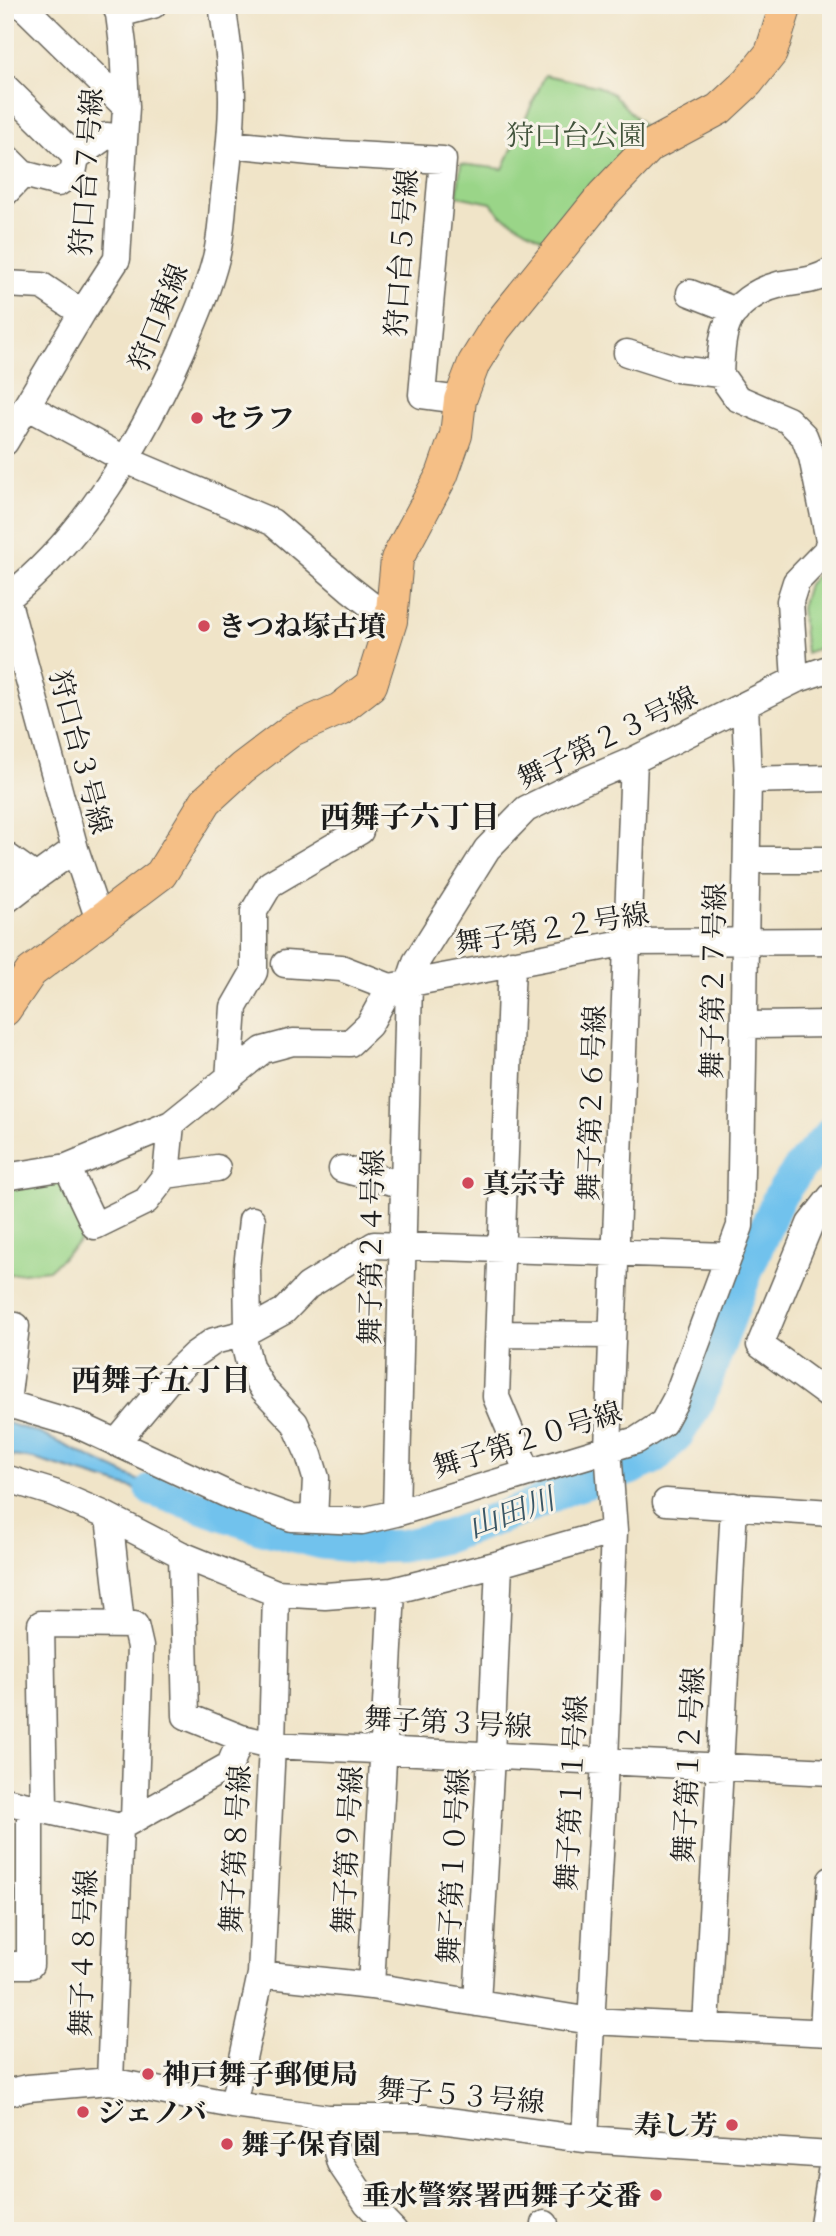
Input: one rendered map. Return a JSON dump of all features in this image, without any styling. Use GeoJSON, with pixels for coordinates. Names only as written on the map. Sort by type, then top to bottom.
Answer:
{"type":"FeatureCollection","features":[{"type":"Feature","properties":{"kind":"main road"},"geometry":{"type":"LineString","coordinates":[[5,1010],[31,972],[161,874],[206,801],[242,768],[292,730],[340,709],[371,685],[391,621],[397,559],[442,475],[456,435],[460,400],[474,363],[495,329],[603,195],[650,146],[719,110],[748,82],[771,53],[786,5]]}},
{"type":"Feature","properties":{"kind":"street"},"geometry":{"type":"LineString","coordinates":[[22,5],[126,107]]}},
{"type":"Feature","properties":{"kind":"street"},"geometry":{"type":"LineString","coordinates":[[117,10],[153,5]]}},
{"type":"Feature","properties":{"kind":"street","name":"狩口東線"},"geometry":{"type":"LineString","coordinates":[[6,599],[37,573],[80,526],[126,460],[161,395],[204,294],[216,257],[230,144],[232,98],[222,5]]}},
{"type":"Feature","properties":{"kind":"street","name":"狩口台７号線"},"geometry":{"type":"LineString","coordinates":[[5,442],[117,259],[126,107],[123,45],[117,10]]}},
{"type":"Feature","properties":{"kind":"street"},"geometry":{"type":"LineString","coordinates":[[5,87],[76,157]]}},
{"type":"Feature","properties":{"kind":"street"},"geometry":{"type":"LineString","coordinates":[[11,175],[58,183],[73,173],[76,157],[106,136],[124,138]]}},
{"type":"Feature","properties":{"kind":"street","name":"狩口台５号線"},"geometry":{"type":"LineString","coordinates":[[230,144],[321,153],[443,160],[422,395],[460,400]]}},
{"type":"Feature","properties":{"kind":"street"},"geometry":{"type":"LineString","coordinates":[[795,680],[790,601],[796,582],[827,550],[830,540],[812,457],[804,436],[788,420],[737,398],[720,374],[727,324],[751,296],[775,285],[820,279],[831,271]]}},
{"type":"Feature","properties":{"kind":"street"},"geometry":{"type":"LineString","coordinates":[[5,284],[42,286],[82,313]]}},
{"type":"Feature","properties":{"kind":"street"},"geometry":{"type":"LineString","coordinates":[[690,293],[736,311]]}},
{"type":"Feature","properties":{"kind":"street"},"geometry":{"type":"LineString","coordinates":[[627,353],[677,369],[720,374]]}},
{"type":"Feature","properties":{"kind":"street"},"geometry":{"type":"LineString","coordinates":[[27,406],[126,460],[272,522],[391,621]]}},
{"type":"Feature","properties":{"kind":"street","name":"狩口台３号線"},"geometry":{"type":"LineString","coordinates":[[6,599],[75,849],[99,920]]}},
{"type":"Feature","properties":{"kind":"street","name":"舞子第２３号線"},"geometry":{"type":"LineString","coordinates":[[229,1079],[263,1050],[293,1042],[350,1043],[369,1025],[400,985],[487,849],[526,809],[634,760],[795,680],[831,668]]}},
{"type":"Feature","properties":{"kind":"street","name":"舞子第２７号線"},"geometry":{"type":"LineString","coordinates":[[729,1255],[740,1226],[747,860],[745,705]]}},
{"type":"Feature","properties":{"kind":"street","name":"舞子第２６号線"},"geometry":{"type":"LineString","coordinates":[[608,1449],[634,760]]}},
{"type":"Feature","properties":{"kind":"street"},"geometry":{"type":"LineString","coordinates":[[747,780],[831,778]]}},
{"type":"Feature","properties":{"kind":"street"},"geometry":{"type":"LineString","coordinates":[[5,1177],[68,1167],[171,1124],[229,1079],[234,1007],[254,972],[254,911],[270,884],[360,831]]}},
{"type":"Feature","properties":{"kind":"street"},"geometry":{"type":"LineString","coordinates":[[5,901],[75,849]]}},
{"type":"Feature","properties":{"kind":"street"},"geometry":{"type":"LineString","coordinates":[[5,855],[36,877]]}},
{"type":"Feature","properties":{"kind":"street"},"geometry":{"type":"LineString","coordinates":[[747,860],[831,860]]}},
{"type":"Feature","properties":{"kind":"street","name":"舞子第２２号線"},"geometry":{"type":"LineString","coordinates":[[400,985],[628,942],[831,941]]}},
{"type":"Feature","properties":{"kind":"street"},"geometry":{"type":"LineString","coordinates":[[512,963],[496,1397],[528,1473]]}},
{"type":"Feature","properties":{"kind":"street"},"geometry":{"type":"LineString","coordinates":[[285,964],[341,968],[400,985]]}},
{"type":"Feature","properties":{"kind":"street","name":"舞子第２４号線"},"geometry":{"type":"LineString","coordinates":[[396,1513],[404,1185],[400,985]]}},
{"type":"Feature","properties":{"kind":"street"},"geometry":{"type":"LineString","coordinates":[[744,1025],[831,1024]]}},
{"type":"Feature","properties":{"kind":"street"},"geometry":{"type":"LineString","coordinates":[[68,1167],[95,1226],[146,1201],[166,1175],[171,1124]]}},
{"type":"Feature","properties":{"kind":"street"},"geometry":{"type":"LineString","coordinates":[[166,1175],[217,1168]]}},
{"type":"Feature","properties":{"kind":"street"},"geometry":{"type":"LineString","coordinates":[[342,1169],[404,1185]]}},
{"type":"Feature","properties":{"kind":"street"},"geometry":{"type":"LineString","coordinates":[[831,1197],[810,1224],[760,1345],[831,1397]]}},
{"type":"Feature","properties":{"kind":"street"},"geometry":{"type":"LineString","coordinates":[[253,1220],[247,1268],[245,1332],[250,1367],[263,1389],[295,1423],[309,1455],[316,1478],[314,1519]]}},
{"type":"Feature","properties":{"kind":"street"},"geometry":{"type":"LineString","coordinates":[[116,1443],[172,1376],[194,1355],[214,1342],[245,1332],[284,1311],[307,1286],[374,1245],[729,1255]]}},
{"type":"Feature","properties":{"kind":"street","name":"舞子第２０号線"},"geometry":{"type":"LineString","coordinates":[[6,1403],[76,1424],[231,1496],[292,1518],[362,1521],[637,1440],[663,1423],[676,1399],[729,1255]]}},
{"type":"Feature","properties":{"kind":"street"},"geometry":{"type":"LineString","coordinates":[[5,1325],[16,1326],[6,1403]]}},
{"type":"Feature","properties":{"kind":"street"},"geometry":{"type":"LineString","coordinates":[[499,1334],[612,1335]]}},
{"type":"Feature","properties":{"kind":"street","name":"舞子第１１号線"},"geometry":{"type":"LineString","coordinates":[[585,2139],[614,1531],[608,1449]]}},
{"type":"Feature","properties":{"kind":"street"},"geometry":{"type":"LineString","coordinates":[[5,1478],[54,1493],[109,1517],[182,1555],[276,1593],[325,1596],[392,1591],[614,1531]]}},
{"type":"Feature","properties":{"kind":"street"},"geometry":{"type":"LineString","coordinates":[[666,1502],[831,1513]]}},
{"type":"Feature","properties":{"kind":"street","name":"舞子第１２号線"},"geometry":{"type":"LineString","coordinates":[[706,2026],[734,1506]]}},
{"type":"Feature","properties":{"kind":"street"},"geometry":{"type":"LineString","coordinates":[[5,1965],[30,1965],[26,1805],[41,1624],[121,1623],[109,1517]]}},
{"type":"Feature","properties":{"kind":"street","name":"舞子第３号線"},"geometry":{"type":"LineString","coordinates":[[182,1555],[186,1716],[241,1738],[272,1745],[831,1772]]}},
{"type":"Feature","properties":{"kind":"street","name":"舞子第１０号線"},"geometry":{"type":"LineString","coordinates":[[477,2003],[499,1564]]}},
{"type":"Feature","properties":{"kind":"street","name":"舞子第９号線"},"geometry":{"type":"LineString","coordinates":[[371,1986],[392,1591]]}},
{"type":"Feature","properties":{"kind":"street","name":"舞子第８号線"},"geometry":{"type":"LineString","coordinates":[[233,2105],[261,1974],[276,1593]]}},
{"type":"Feature","properties":{"kind":"street","name":"舞子４８号線"},"geometry":{"type":"LineString","coordinates":[[110,2081],[140,1647],[135,1625],[121,1623]]}},
{"type":"Feature","properties":{"kind":"street"},"geometry":{"type":"LineString","coordinates":[[26,1805],[127,1823],[230,1765],[241,1738]]}},
{"type":"Feature","properties":{"kind":"street"},"geometry":{"type":"LineString","coordinates":[[261,1974],[371,1986],[591,2021],[827,2033],[831,1880]]}},
{"type":"Feature","properties":{"kind":"street","name":"舞子５３号線"},"geometry":{"type":"LineString","coordinates":[[5,2093],[27,2088],[110,2081],[233,2105],[328,2118],[425,2118],[585,2139],[831,2155]]}},
{"type":"Feature","properties":{"kind":"street"},"geometry":{"type":"LineString","coordinates":[[328,2118],[340,2163],[367,2203],[394,2231]]}},
{"type":"Feature","properties":{"kind":"street"},"geometry":{"type":"LineString","coordinates":[[822,2231],[831,2172]]}},
{"type":"Feature","properties":{"kind":"green space","name":"狩口台公園"},"geometry":{"type":"Polygon","coordinates":[[[545,75],[597,86],[613,94],[651,134],[553,244],[501,215],[491,203],[457,196],[461,164],[503,169],[545,75]]]}},
{"type":"Feature","properties":{"kind":"green space"},"geometry":{"type":"Polygon","coordinates":[[[831,560],[831,644],[806,653],[801,608],[808,584],[831,560]]]}},
{"type":"Feature","properties":{"kind":"green space"},"geometry":{"type":"Polygon","coordinates":[[[63,1181],[87,1235],[49,1270],[5,1275],[5,1190],[63,1181]]]}},
{"type":"Feature","properties":{"kind":"water"},"geometry":{"type":"Polygon","coordinates":[[[5,1422],[41,1434],[192,1506],[34,1459],[5,1455],[5,1422]]]}},
{"type":"Feature","properties":{"kind":"waterway","name":"山田川"},"geometry":{"type":"LineString","coordinates":[[152,1490],[262,1528],[322,1543],[363,1547],[401,1546],[445,1537],[654,1458],[678,1434],[698,1402],[748,1268],[779,1197],[801,1166],[831,1133]]}},
{"type":"Feature","properties":{"kind":"place","name":"セラフ"},"geometry":{"type":"Point","coordinates":[197,418]}},
{"type":"Feature","properties":{"kind":"place","name":"きつね塚古墳"},"geometry":{"type":"Point","coordinates":[204,626]}},
{"type":"Feature","properties":{"kind":"place","name":"真宗寺"},"geometry":{"type":"Point","coordinates":[468,1183]}},
{"type":"Feature","properties":{"kind":"place","name":"神戸舞子郵便局"},"geometry":{"type":"Point","coordinates":[148,2074]}},
{"type":"Feature","properties":{"kind":"place","name":"ジェノバ"},"geometry":{"type":"Point","coordinates":[83,2112]}},
{"type":"Feature","properties":{"kind":"place","name":"寿し芳"},"geometry":{"type":"Point","coordinates":[732,2125]}},
{"type":"Feature","properties":{"kind":"place","name":"舞子保育園"},"geometry":{"type":"Point","coordinates":[227,2144]}},
{"type":"Feature","properties":{"kind":"place","name":"垂水警察署西舞子交番"},"geometry":{"type":"Point","coordinates":[656,2195]}},
{"type":"Feature","properties":{"kind":"district","name":"西舞子六丁目"},"geometry":{"type":"Point","coordinates":[410,817]}},
{"type":"Feature","properties":{"kind":"district","name":"西舞子五丁目"},"geometry":{"type":"Point","coordinates":[161,1380]}}]}
